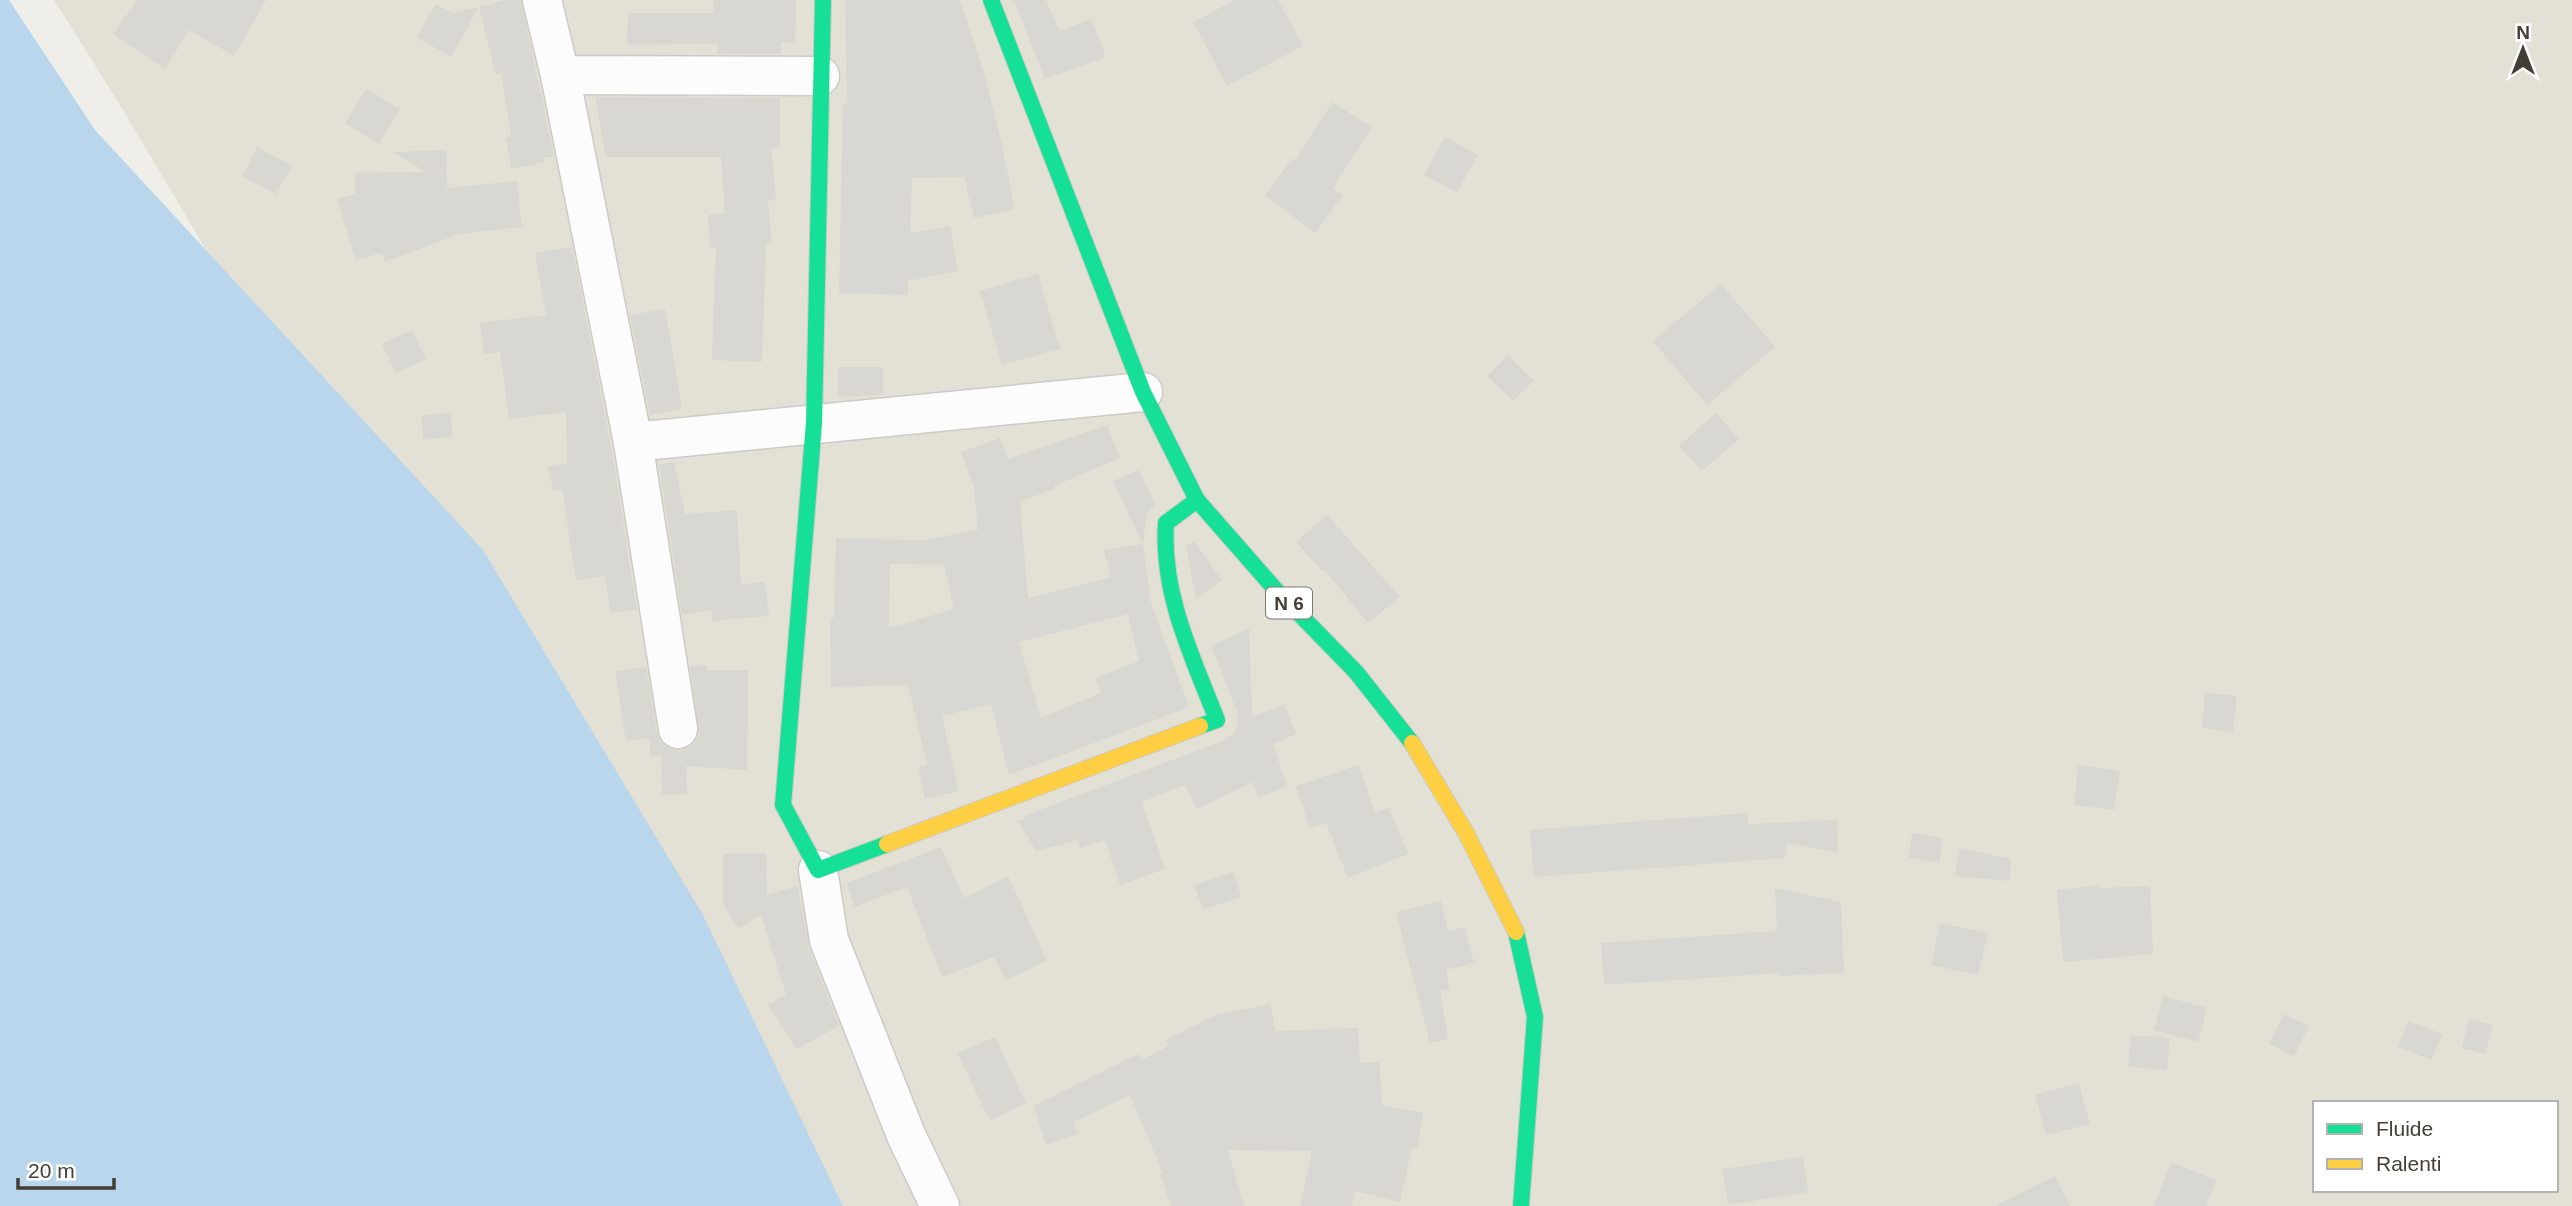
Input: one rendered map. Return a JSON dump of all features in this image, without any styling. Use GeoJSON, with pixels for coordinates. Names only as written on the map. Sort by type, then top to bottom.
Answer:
{"type":"FeatureCollection","features":[{"type":"Feature","properties":{"kind":"street"},"geometry":{"type":"LineString","coordinates":[[542,0],[560,75],[633,442],[678,729]]}},
{"type":"Feature","properties":{"kind":"street"},"geometry":{"type":"LineString","coordinates":[[823,0],[814,423],[783,805],[818,870],[829,940],[906,1135],[940,1206]]}},
{"type":"Feature","properties":{"kind":"street","name":"N 6"},"geometry":{"type":"LineString","coordinates":[[991,0],[1143,392],[1196,500],[1274,588],[1356,672],[1408,737],[1466,833],[1518,936],[1535,1017],[1521,1206]]}},
{"type":"Feature","properties":{"kind":"street"},"geometry":{"type":"LineString","coordinates":[[560,75],[820,76]]}},
{"type":"Feature","properties":{"kind":"street"},"geometry":{"type":"LineString","coordinates":[[633,442],[1143,392]]}},
{"type":"Feature","properties":{"kind":"street"},"geometry":{"type":"LineString","coordinates":[[818,870],[1217,720],[1179,619],[1163,542],[1166,523],[1196,500]]}},
{"type":"Feature","properties":{"kind":"shaded area"},"geometry":{"type":"Polygon","coordinates":[[[54,0],[2572,0],[2572,1206],[780,1206],[762,1184],[120,105],[54,0]]]}},
{"type":"Feature","properties":{"kind":"water"},"geometry":{"type":"Polygon","coordinates":[[[0,0],[9,0],[95,130],[483,550],[703,915],[843,1206],[0,1206],[0,0]]]}},
{"type":"Feature","properties":{"kind":"building"},"geometry":{"type":"Polygon","coordinates":[[[137,0],[266,0],[234,56],[189,30],[165,69],[113,34],[137,0]]]}},
{"type":"Feature","properties":{"kind":"building"},"geometry":{"type":"Polygon","coordinates":[[[506,0],[521,0],[554,157],[544,157],[545,162],[511,169],[506,138],[511,137],[501,73],[496,75],[479,7],[506,0]]]}},
{"type":"Feature","properties":{"kind":"building"},"geometry":{"type":"Polygon","coordinates":[[[714,0],[796,0],[795,43],[781,42],[781,54],[717,54],[717,44],[627,45],[628,13],[713,13],[714,0]]]}},
{"type":"Feature","properties":{"kind":"building"},"geometry":{"type":"Polygon","coordinates":[[[845,0],[960,0],[984,73],[1001,141],[1015,209],[974,218],[964,177],[912,178],[910,233],[950,226],[958,271],[908,281],[908,295],[839,293],[843,104],[847,105],[845,0]]]}},
{"type":"Feature","properties":{"kind":"building"},"geometry":{"type":"Polygon","coordinates":[[[1014,0],[1046,0],[1060,31],[1091,19],[1106,57],[1045,79],[1014,0]]]}},
{"type":"Feature","properties":{"kind":"building"},"geometry":{"type":"Polygon","coordinates":[[[1235,0],[1278,0],[1303,46],[1227,86],[1193,22],[1235,0]]]}},
{"type":"Feature","properties":{"kind":"building"},"geometry":{"type":"Polygon","coordinates":[[[436,4],[453,13],[479,7],[451,57],[417,37],[436,4]]]}},
{"type":"Feature","properties":{"kind":"building"},"geometry":{"type":"Polygon","coordinates":[[[366,89],[400,109],[379,144],[345,123],[366,89]]]}},
{"type":"Feature","properties":{"kind":"building"},"geometry":{"type":"Polygon","coordinates":[[[595,97],[780,98],[780,148],[771,148],[776,199],[768,200],[772,243],[766,243],[762,362],[712,360],[716,247],[710,247],[708,215],[725,213],[721,157],[606,157],[595,97]]]}},
{"type":"Feature","properties":{"kind":"building"},"geometry":{"type":"Polygon","coordinates":[[[1332,102],[1372,127],[1333,188],[1343,195],[1315,233],[1265,195],[1293,158],[1296,160],[1332,102]]]}},
{"type":"Feature","properties":{"kind":"building"},"geometry":{"type":"Polygon","coordinates":[[[1445,137],[1478,155],[1457,192],[1424,175],[1445,137]]]}},
{"type":"Feature","properties":{"kind":"building"},"geometry":{"type":"Polygon","coordinates":[[[257,147],[292,166],[276,194],[242,176],[257,147]]]}},
{"type":"Feature","properties":{"kind":"building"},"geometry":{"type":"Polygon","coordinates":[[[446,150],[447,188],[517,181],[522,227],[459,234],[385,262],[381,253],[356,260],[337,199],[355,194],[355,173],[426,172],[393,152],[446,150]]]}},
{"type":"Feature","properties":{"kind":"building"},"geometry":{"type":"Polygon","coordinates":[[[572,247],[611,446],[637,610],[610,613],[605,576],[576,580],[562,489],[553,491],[548,466],[567,463],[566,412],[509,419],[500,352],[484,354],[480,323],[546,315],[535,253],[572,247]]]}},
{"type":"Feature","properties":{"kind":"building"},"geometry":{"type":"Polygon","coordinates":[[[1038,274],[1060,349],[1002,365],[980,291],[1038,274]]]}},
{"type":"Feature","properties":{"kind":"building"},"geometry":{"type":"Polygon","coordinates":[[[1721,284],[1775,347],[1707,405],[1653,341],[1721,284]]]}},
{"type":"Feature","properties":{"kind":"building"},"geometry":{"type":"Polygon","coordinates":[[[665,309],[682,409],[650,415],[630,315],[665,309]]]}},
{"type":"Feature","properties":{"kind":"building"},"geometry":{"type":"Polygon","coordinates":[[[412,330],[426,359],[396,373],[382,344],[412,330]]]}},
{"type":"Feature","properties":{"kind":"building"},"geometry":{"type":"Polygon","coordinates":[[[1508,355],[1534,381],[1513,401],[1487,376],[1508,355]]]}},
{"type":"Feature","properties":{"kind":"building"},"geometry":{"type":"Polygon","coordinates":[[[838,367],[883,367],[883,395],[838,397],[838,367]]]}},
{"type":"Feature","properties":{"kind":"building"},"geometry":{"type":"Polygon","coordinates":[[[451,413],[452,437],[423,439],[421,415],[451,413]]]}},
{"type":"Feature","properties":{"kind":"building"},"geometry":{"type":"Polygon","coordinates":[[[1716,413],[1739,439],[1702,471],[1679,446],[1716,413]]]}},
{"type":"Feature","properties":{"kind":"building"},"geometry":{"type":"Polygon","coordinates":[[[1107,425],[1120,458],[1054,486],[1055,489],[1020,501],[1028,598],[1111,577],[1104,550],[1143,544],[1151,603],[1189,707],[1009,775],[991,704],[942,716],[959,791],[925,799],[918,767],[927,765],[908,685],[831,687],[830,618],[834,618],[836,538],[924,540],[978,530],[974,488],[961,452],[1000,438],[1008,459],[1107,425]],[[890,564],[889,628],[954,609],[944,565],[890,564]],[[1128,614],[1019,642],[1041,718],[1101,693],[1095,678],[1139,661],[1128,614]]]}},
{"type":"Feature","properties":{"kind":"building"},"geometry":{"type":"Polygon","coordinates":[[[674,462],[685,514],[737,510],[741,584],[765,582],[769,616],[712,621],[711,610],[682,615],[659,465],[674,462]]]}},
{"type":"Feature","properties":{"kind":"building"},"geometry":{"type":"Polygon","coordinates":[[[1139,470],[1155,504],[1147,513],[1143,544],[1113,481],[1139,470]]]}},
{"type":"Feature","properties":{"kind":"building"},"geometry":{"type":"Polygon","coordinates":[[[1327,515],[1400,597],[1368,623],[1324,569],[1322,571],[1296,542],[1327,515]]]}},
{"type":"Feature","properties":{"kind":"building"},"geometry":{"type":"Polygon","coordinates":[[[1194,541],[1222,580],[1196,599],[1186,547],[1194,541]]]}},
{"type":"Feature","properties":{"kind":"building"},"geometry":{"type":"Polygon","coordinates":[[[1249,628],[1252,717],[1285,704],[1296,734],[1273,744],[1287,787],[1258,797],[1253,782],[1197,809],[1185,785],[1142,802],[1165,869],[1120,885],[1105,840],[1080,848],[1078,840],[1036,851],[1018,821],[1025,819],[1024,816],[1225,740],[1233,734],[1238,724],[1237,712],[1211,646],[1249,628]]]}},
{"type":"Feature","properties":{"kind":"building"},"geometry":{"type":"Polygon","coordinates":[[[707,665],[707,670],[748,670],[747,770],[686,766],[687,794],[662,795],[661,756],[650,757],[650,738],[626,741],[615,671],[646,667],[657,733],[661,742],[670,749],[681,751],[691,746],[699,736],[690,666],[707,665]]]}},
{"type":"Feature","properties":{"kind":"building"},"geometry":{"type":"Polygon","coordinates":[[[2205,693],[2237,696],[2233,732],[2202,728],[2205,693]]]}},
{"type":"Feature","properties":{"kind":"building"},"geometry":{"type":"Polygon","coordinates":[[[1359,765],[1375,813],[1389,808],[1408,854],[1348,878],[1326,823],[1310,828],[1296,786],[1359,765]]]}},
{"type":"Feature","properties":{"kind":"building"},"geometry":{"type":"Polygon","coordinates":[[[2078,765],[2120,771],[2114,810],[2074,805],[2078,765]]]}},
{"type":"Feature","properties":{"kind":"building"},"geometry":{"type":"Polygon","coordinates":[[[1747,813],[1748,824],[1837,820],[1838,853],[1788,843],[1785,858],[1534,877],[1530,830],[1747,813]]]}},
{"type":"Feature","properties":{"kind":"building"},"geometry":{"type":"Polygon","coordinates":[[[1912,833],[1943,838],[1939,863],[1908,858],[1912,833]]]}},
{"type":"Feature","properties":{"kind":"building"},"geometry":{"type":"Polygon","coordinates":[[[941,847],[964,898],[1008,876],[1047,961],[1006,980],[994,957],[942,977],[907,887],[854,907],[847,883],[941,847]]]}},
{"type":"Feature","properties":{"kind":"building"},"geometry":{"type":"Polygon","coordinates":[[[1960,848],[2011,859],[2010,881],[1954,876],[1960,848]]]}},
{"type":"Feature","properties":{"kind":"building"},"geometry":{"type":"Polygon","coordinates":[[[766,853],[767,895],[798,886],[809,948],[839,1026],[797,1049],[768,1005],[786,994],[761,915],[738,929],[723,904],[723,854],[766,853]]]}},
{"type":"Feature","properties":{"kind":"building"},"geometry":{"type":"Polygon","coordinates":[[[1233,872],[1241,897],[1203,910],[1194,885],[1233,872]]]}},
{"type":"Feature","properties":{"kind":"building"},"geometry":{"type":"Polygon","coordinates":[[[2099,885],[2099,888],[2150,886],[2153,954],[2063,962],[2057,890],[2099,885]]]}},
{"type":"Feature","properties":{"kind":"building"},"geometry":{"type":"Polygon","coordinates":[[[1775,888],[1841,902],[1844,973],[1779,976],[1779,973],[1604,985],[1601,943],[1777,931],[1775,888]]]}},
{"type":"Feature","properties":{"kind":"building"},"geometry":{"type":"Polygon","coordinates":[[[1441,901],[1448,931],[1465,927],[1474,963],[1446,970],[1450,989],[1440,991],[1448,1039],[1430,1043],[1396,912],[1441,901]]]}},
{"type":"Feature","properties":{"kind":"building"},"geometry":{"type":"Polygon","coordinates":[[[1940,923],[1988,933],[1978,975],[1931,965],[1940,923]]]}},
{"type":"Feature","properties":{"kind":"building"},"geometry":{"type":"Polygon","coordinates":[[[2163,996],[2207,1008],[2198,1042],[2154,1030],[2163,996]]]}},
{"type":"Feature","properties":{"kind":"building"},"geometry":{"type":"Polygon","coordinates":[[[1270,1004],[1276,1031],[1358,1028],[1360,1063],[1379,1062],[1382,1105],[1423,1113],[1417,1149],[1412,1148],[1400,1202],[1355,1191],[1352,1206],[1300,1206],[1312,1151],[1228,1150],[1244,1206],[1171,1206],[1160,1174],[1163,1173],[1130,1095],[1074,1122],[1078,1134],[1046,1145],[1034,1106],[1138,1054],[1141,1060],[1169,1046],[1166,1040],[1216,1015],[1270,1004]]]}},
{"type":"Feature","properties":{"kind":"building"},"geometry":{"type":"Polygon","coordinates":[[[2284,1014],[2309,1026],[2294,1056],[2269,1044],[2284,1014]]]}},
{"type":"Feature","properties":{"kind":"building"},"geometry":{"type":"Polygon","coordinates":[[[2469,1019],[2493,1025],[2485,1054],[2462,1048],[2469,1019]]]}},
{"type":"Feature","properties":{"kind":"building"},"geometry":{"type":"Polygon","coordinates":[[[2408,1021],[2442,1034],[2432,1060],[2398,1047],[2408,1021]]]}},
{"type":"Feature","properties":{"kind":"building"},"geometry":{"type":"Polygon","coordinates":[[[2131,1035],[2170,1038],[2167,1070],[2128,1067],[2131,1035]]]}},
{"type":"Feature","properties":{"kind":"building"},"geometry":{"type":"Polygon","coordinates":[[[995,1037],[1026,1103],[990,1121],[957,1053],[995,1037]]]}},
{"type":"Feature","properties":{"kind":"building"},"geometry":{"type":"Polygon","coordinates":[[[2079,1083],[2090,1124],[2046,1135],[2035,1095],[2079,1083]]]}},
{"type":"Feature","properties":{"kind":"building"},"geometry":{"type":"Polygon","coordinates":[[[1803,1157],[1808,1192],[1728,1205],[1722,1169],[1803,1157]]]}},
{"type":"Feature","properties":{"kind":"building"},"geometry":{"type":"Polygon","coordinates":[[[2171,1162],[2216,1180],[2206,1206],[2154,1206],[2171,1162]]]}},
{"type":"Feature","properties":{"kind":"building"},"geometry":{"type":"Polygon","coordinates":[[[2055,1176],[2070,1206],[1995,1206],[2055,1176]]]}},
{"type":"Feature","properties":{"kind":"traffic: fast"},"geometry":{"type":"LineString","coordinates":[[823,0],[814,423],[783,805],[818,870],[887,844]]}},
{"type":"Feature","properties":{"kind":"traffic: fast"},"geometry":{"type":"LineString","coordinates":[[991,0],[1143,392],[1197,500],[1274,588],[1356,672],[1412,743]]}},
{"type":"Feature","properties":{"kind":"traffic: fast"},"geometry":{"type":"LineString","coordinates":[[1197,500],[1166,523],[1166,549],[1168,574],[1180,624],[1217,720],[1200,726]]}},
{"type":"Feature","properties":{"kind":"traffic: fast"},"geometry":{"type":"LineString","coordinates":[[1516,932],[1535,1017],[1521,1206]]}},
{"type":"Feature","properties":{"kind":"traffic: slow"},"geometry":{"type":"LineString","coordinates":[[887,844],[1200,726]]}},
{"type":"Feature","properties":{"kind":"traffic: slow"},"geometry":{"type":"LineString","coordinates":[[1412,743],[1466,833],[1516,932]]}}]}
